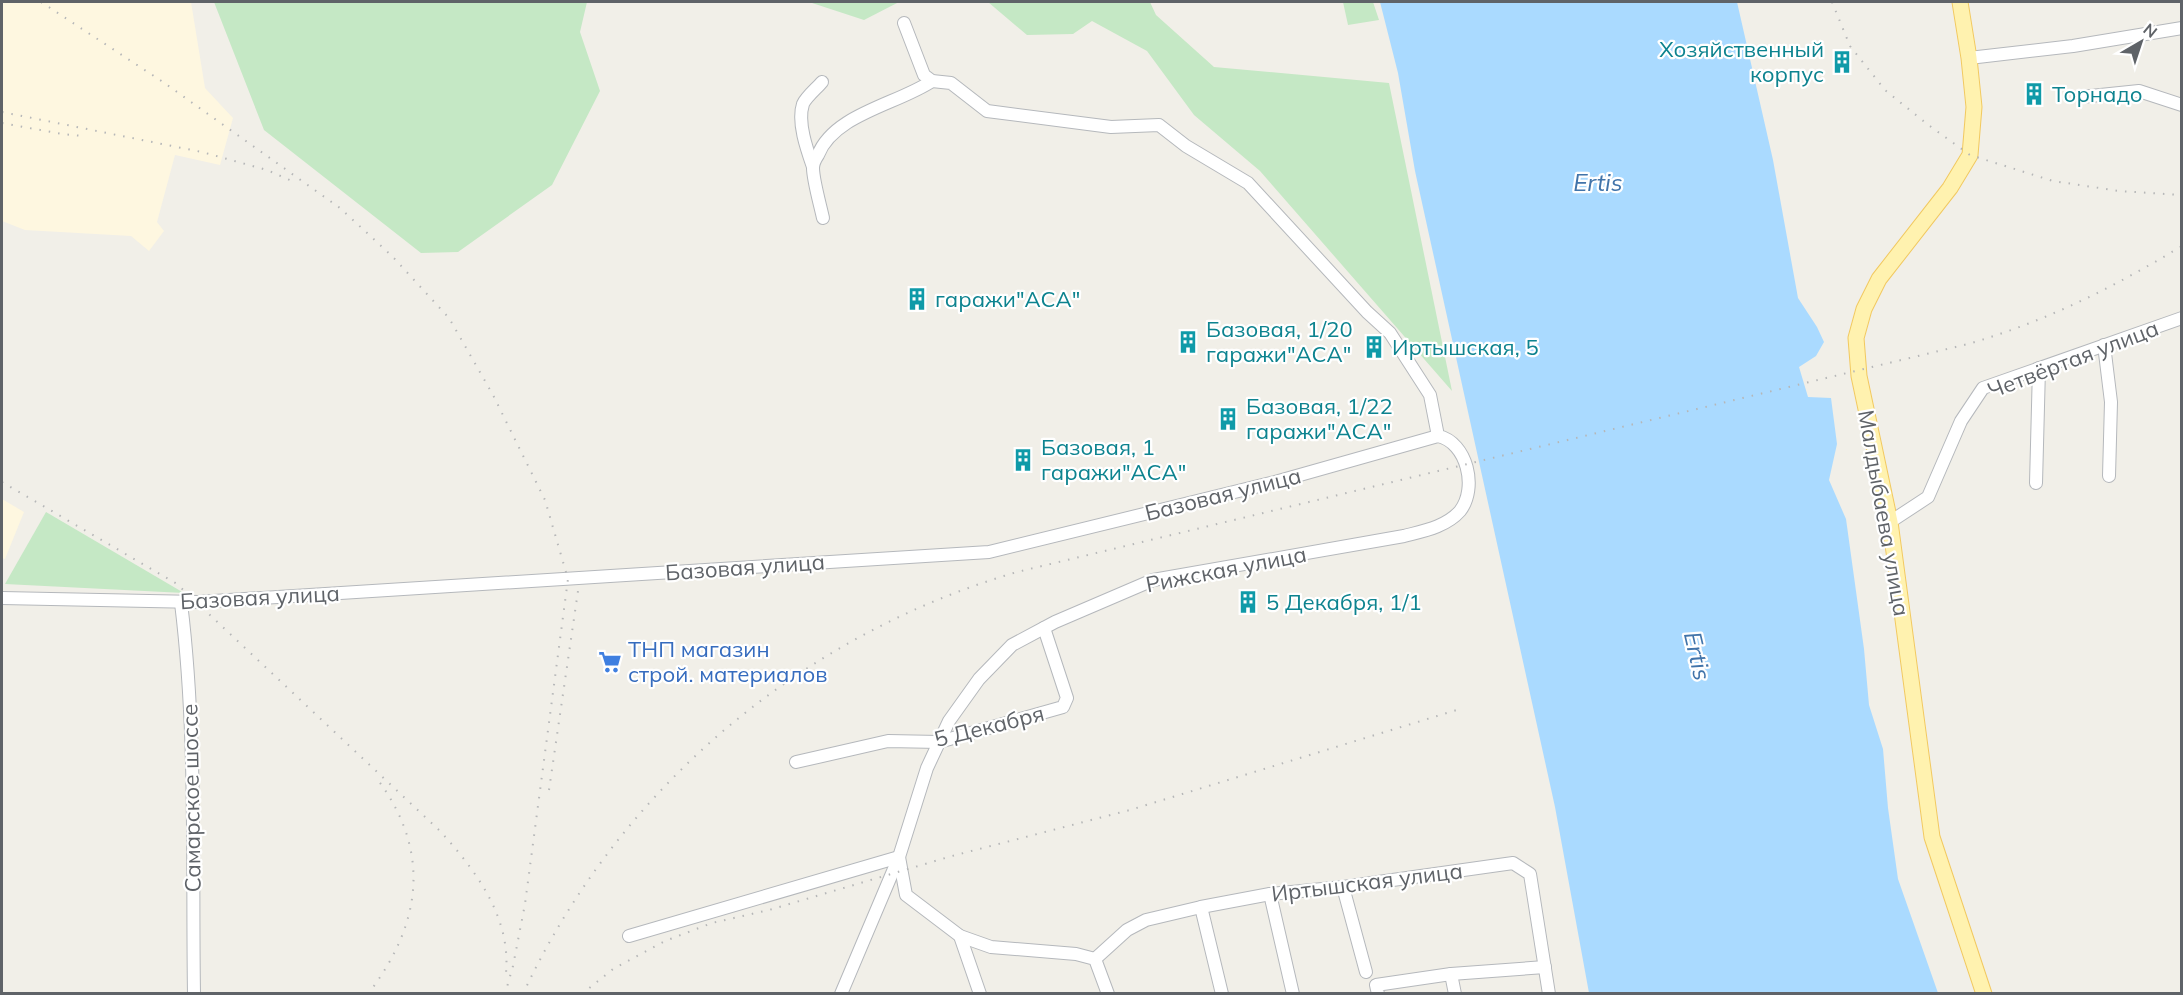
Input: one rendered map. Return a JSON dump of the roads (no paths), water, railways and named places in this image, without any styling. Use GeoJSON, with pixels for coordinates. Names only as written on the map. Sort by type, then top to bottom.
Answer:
{"type":"FeatureCollection","features":[{"type":"Feature","properties":{"kind":"main road","name":"Малдыбаева улица"},"geometry":{"type":"LineString","coordinates":[[1960,2],[1970,58],[1974,107],[1970,155],[1950,188],[1880,279],[1864,309],[1856,338],[1859,376],[1890,522],[1932,837],[1984,993]]}},
{"type":"Feature","properties":{"kind":"street"},"geometry":{"type":"LineString","coordinates":[[904,23],[924,75],[932,81],[951,82],[987,111],[1111,127],[1160,125],[1186,146],[1248,183],[1390,333],[1430,394],[1438,436]]}},
{"type":"Feature","properties":{"kind":"street"},"geometry":{"type":"LineString","coordinates":[[1970,58],[2073,46],[2181,28]]}},
{"type":"Feature","properties":{"kind":"street"},"geometry":{"type":"LineString","coordinates":[[813,167],[821,147],[834,131],[857,117],[920,89],[932,81]]}},
{"type":"Feature","properties":{"kind":"street"},"geometry":{"type":"LineString","coordinates":[[822,82],[803,104],[802,124],[823,218]]}},
{"type":"Feature","properties":{"kind":"street"},"geometry":{"type":"LineString","coordinates":[[2081,97],[2139,91],[2181,105]]}},
{"type":"Feature","properties":{"kind":"street","name":"Четвёртая улица"},"geometry":{"type":"LineString","coordinates":[[1890,522],[1928,496],[1961,421],[1983,388],[2181,318]]}},
{"type":"Feature","properties":{"kind":"street"},"geometry":{"type":"LineString","coordinates":[[2104,345],[2111,402],[2109,476]]}},
{"type":"Feature","properties":{"kind":"street"},"geometry":{"type":"LineString","coordinates":[[2036,483],[2038,368]]}},
{"type":"Feature","properties":{"kind":"street","name":"Рижская улица"},"geometry":{"type":"LineString","coordinates":[[841,993],[899,857],[927,768],[949,721],[979,679],[1012,645],[1044,628],[1153,580],[1404,536],[1432,529],[1449,520],[1460,510],[1467,498],[1469,484],[1463,459],[1457,447],[1448,438],[1438,436]]}},
{"type":"Feature","properties":{"kind":"street","name":"Базовая улица"},"geometry":{"type":"LineString","coordinates":[[2,598],[181,603],[989,552],[1275,482],[1438,436]]}},
{"type":"Feature","properties":{"kind":"street","name":"Самарское шоссе"},"geometry":{"type":"LineString","coordinates":[[181,603],[187,648],[191,739],[194,993]]}},
{"type":"Feature","properties":{"kind":"street","name":"5 Декабря"},"geometry":{"type":"LineString","coordinates":[[796,762],[888,741],[939,742],[1063,707],[1067,698],[1044,628]]}},
{"type":"Feature","properties":{"kind":"street"},"geometry":{"type":"LineString","coordinates":[[629,936],[899,857],[906,895],[960,936],[991,947],[1077,954],[1095,959],[1108,993]]}},
{"type":"Feature","properties":{"kind":"street","name":"Иртышская улица"},"geometry":{"type":"LineString","coordinates":[[1095,959],[1127,930],[1146,920],[1201,907],[1270,894],[1343,888],[1513,863],[1530,874],[1549,993]]}},
{"type":"Feature","properties":{"kind":"street"},"geometry":{"type":"LineString","coordinates":[[1343,888],[1366,972]]}},
{"type":"Feature","properties":{"kind":"street"},"geometry":{"type":"LineString","coordinates":[[1270,894],[1293,993]]}},
{"type":"Feature","properties":{"kind":"street"},"geometry":{"type":"LineString","coordinates":[[1201,907],[1222,993]]}},
{"type":"Feature","properties":{"kind":"street"},"geometry":{"type":"LineString","coordinates":[[960,936],[980,993]]}},
{"type":"Feature","properties":{"kind":"street"},"geometry":{"type":"LineString","coordinates":[[1377,989],[1451,974],[1545,967]]}},
{"type":"Feature","properties":{"kind":"street"},"geometry":{"type":"LineString","coordinates":[[1451,974],[1455,993]]}},
{"type":"Feature","properties":{"kind":"water","name":"Ertis"},"geometry":{"type":"Polygon","coordinates":[[[1380,2],[1737,2],[1773,160],[1798,298],[1824,342],[1816,356],[1799,367],[1808,397],[1831,398],[1837,444],[1829,480],[1846,519],[1864,649],[1869,705],[1883,749],[1898,879],[1938,993],[1589,993],[1555,807],[1415,171],[1398,73],[1380,2]]]}},
{"type":"Feature","properties":{"kind":"railway"},"geometry":{"type":"LineString","coordinates":[[41,2],[163,82],[340,208],[392,256],[449,318],[493,395],[545,500],[568,579],[525,904],[505,994]]}},
{"type":"Feature","properties":{"kind":"railway"},"geometry":{"type":"LineString","coordinates":[[1832,2],[1850,46],[1885,90],[1970,155],[2053,181],[2119,191],[2182,195]]}},
{"type":"Feature","properties":{"kind":"railway"},"geometry":{"type":"LineString","coordinates":[[2,112],[202,152],[267,170],[292,181]]}},
{"type":"Feature","properties":{"kind":"railway"},"geometry":{"type":"LineString","coordinates":[[2,123],[83,136]]}},
{"type":"Feature","properties":{"kind":"railway"},"geometry":{"type":"LineString","coordinates":[[523,994],[563,920],[610,850],[664,787],[725,730],[791,679],[862,636],[938,600],[1017,572],[1968,344],[2052,314],[2130,276],[2182,246]]}},
{"type":"Feature","properties":{"kind":"railway"},"geometry":{"type":"LineString","coordinates":[[2,482],[177,584],[441,832],[478,879],[497,914],[506,952],[506,973]]}},
{"type":"Feature","properties":{"kind":"railway"},"geometry":{"type":"LineString","coordinates":[[549,790],[578,591]]}},
{"type":"Feature","properties":{"kind":"railway"},"geometry":{"type":"LineString","coordinates":[[582,994],[613,969],[665,941],[712,923],[769,910],[952,856],[1130,810],[1460,709]]}},
{"type":"Feature","properties":{"kind":"railway"},"geometry":{"type":"LineString","coordinates":[[368,994],[400,942],[409,915],[413,888],[413,862],[407,835],[395,807],[378,780]]}},
{"type":"Feature","properties":{"kind":"place","name":"Хозяйственный корпус"},"geometry":{"type":"Point","coordinates":[1842,62]}},
{"type":"Feature","properties":{"kind":"place","name":"Торнадо"},"geometry":{"type":"Point","coordinates":[2034,94]}},
{"type":"Feature","properties":{"kind":"place","name":"гаражи\"ACА\""},"geometry":{"type":"Point","coordinates":[917,299]}},
{"type":"Feature","properties":{"kind":"place","name":"Базовая, 1/20 гаражи\"ACА\""},"geometry":{"type":"Point","coordinates":[1188,342]}},
{"type":"Feature","properties":{"kind":"place","name":"Иртышская, 5"},"geometry":{"type":"Point","coordinates":[1374,347]}},
{"type":"Feature","properties":{"kind":"place","name":"Базовая, 1/22 гаражи\"ACА\""},"geometry":{"type":"Point","coordinates":[1228,419]}},
{"type":"Feature","properties":{"kind":"place","name":"Базовая, 1 гаражи\"ACА\""},"geometry":{"type":"Point","coordinates":[1023,460]}},
{"type":"Feature","properties":{"kind":"place","name":"5 Декабря, 1/1"},"geometry":{"type":"Point","coordinates":[1248,602]}},
{"type":"Feature","properties":{"kind":"place","name":"ТНП магазин строй. материалов"},"geometry":{"type":"Point","coordinates":[610,662]}}]}
